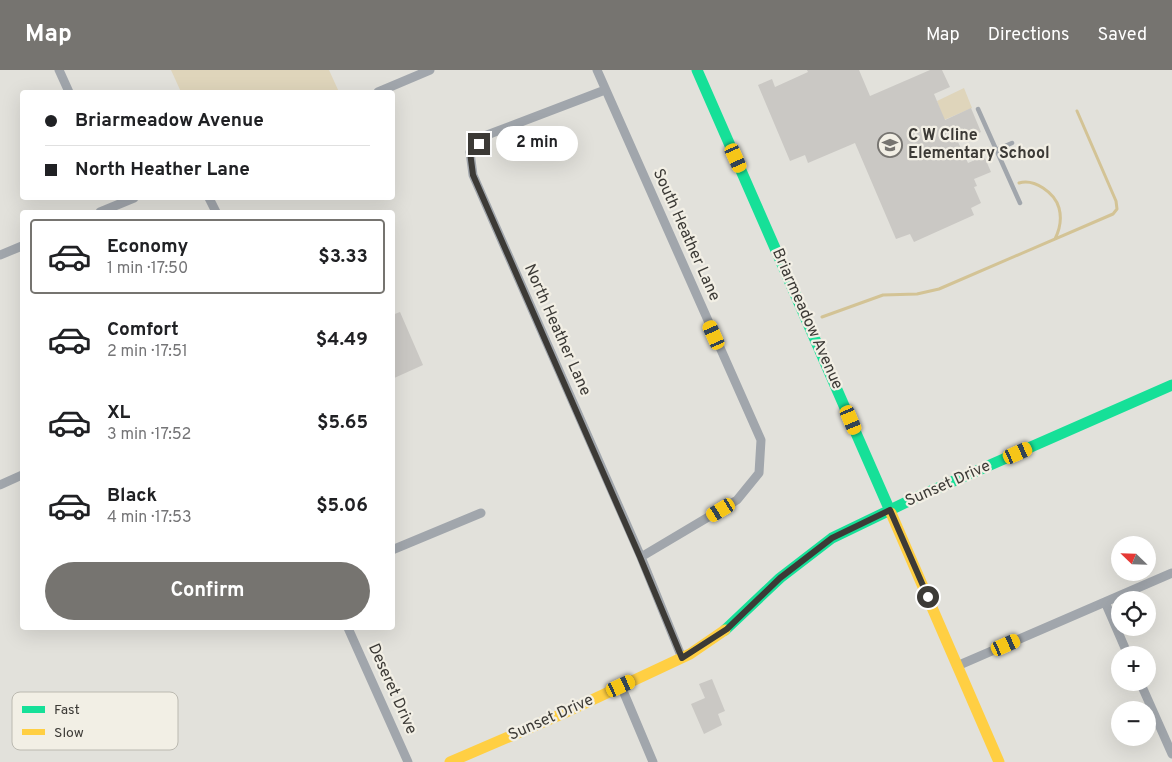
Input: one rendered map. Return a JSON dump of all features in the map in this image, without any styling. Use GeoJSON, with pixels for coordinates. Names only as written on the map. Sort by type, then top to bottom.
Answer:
{"type":"FeatureCollection","features":[{"type":"Feature","properties":{"kind":"street"},"geometry":{"type":"LineString","coordinates":[[59,70],[68,90]]}},
{"type":"Feature","properties":{"kind":"street"},"geometry":{"type":"LineString","coordinates":[[383,90],[430,70]]}},
{"type":"Feature","properties":{"kind":"street","name":"South Heather Lane"},"geometry":{"type":"LineString","coordinates":[[596,70],[761,440],[759,473],[737,500],[640,557]]}},
{"type":"Feature","properties":{"kind":"street","name":"Briarmeadow Avenue"},"geometry":{"type":"LineString","coordinates":[[697,70],[999,762]]}},
{"type":"Feature","properties":{"kind":"street","name":"North Heather Lane"},"geometry":{"type":"LineString","coordinates":[[605,90],[487,135],[470,152],[473,175],[640,557],[682,658]]}},
{"type":"Feature","properties":{"kind":"street"},"geometry":{"type":"LineString","coordinates":[[107,200],[111,208]]}},
{"type":"Feature","properties":{"kind":"street"},"geometry":{"type":"LineString","coordinates":[[106,210],[123,200]]}},
{"type":"Feature","properties":{"kind":"street"},"geometry":{"type":"LineString","coordinates":[[0,255],[20,247]]}},
{"type":"Feature","properties":{"kind":"street","name":"Sunset Drive"},"geometry":{"type":"LineString","coordinates":[[450,762],[562,714],[682,658],[727,629],[780,578],[832,538],[890,510],[1172,385]]}},
{"type":"Feature","properties":{"kind":"street"},"geometry":{"type":"LineString","coordinates":[[0,485],[20,476]]}},
{"type":"Feature","properties":{"kind":"street"},"geometry":{"type":"LineString","coordinates":[[395,549],[481,513]]}},
{"type":"Feature","properties":{"kind":"street"},"geometry":{"type":"LineString","coordinates":[[958,666],[1172,573]]}},
{"type":"Feature","properties":{"kind":"street"},"geometry":{"type":"LineString","coordinates":[[1104,602],[1124,646]]}},
{"type":"Feature","properties":{"kind":"street","name":"Deseret Drive"},"geometry":{"type":"LineString","coordinates":[[349,630],[408,762]]}},
{"type":"Feature","properties":{"kind":"street"},"geometry":{"type":"LineString","coordinates":[[621,686],[653,762]]}},
{"type":"Feature","properties":{"kind":"street"},"geometry":{"type":"LineString","coordinates":[[1144,691],[1170,744],[1172,754]]}},
{"type":"Feature","properties":{"kind":"lane"},"geometry":{"type":"LineString","coordinates":[[978,109],[1020,203]]}},
{"type":"Feature","properties":{"kind":"lane"},"geometry":{"type":"LineString","coordinates":[[996,150],[1012,142]]}},
{"type":"Feature","properties":{"kind":"shaded area"},"geometry":{"type":"Polygon","coordinates":[[[171,70],[329,70],[338,90],[180,90],[171,70]]]}},
{"type":"Feature","properties":{"kind":"shaded area"},"geometry":{"type":"Polygon","coordinates":[[[964,88],[972,108],[944,120],[937,101],[964,88]]]}},
{"type":"Feature","properties":{"kind":"building"},"geometry":{"type":"Polygon","coordinates":[[[807,70],[859,70],[870,96],[930,70],[942,70],[950,87],[934,94],[945,120],[971,108],[981,132],[958,142],[968,163],[984,156],[991,172],[974,179],[977,186],[974,187],[981,203],[971,208],[974,215],[914,242],[910,234],[896,239],[855,143],[808,163],[805,155],[790,161],[758,85],[772,79],[775,87],[808,72],[807,70]]]}},
{"type":"Feature","properties":{"kind":"building"},"geometry":{"type":"Polygon","coordinates":[[[400,312],[423,365],[395,378],[395,314],[400,312]]]}},
{"type":"Feature","properties":{"kind":"building"},"geometry":{"type":"Polygon","coordinates":[[[712,679],[725,711],[718,714],[722,725],[704,734],[691,704],[705,698],[699,684],[712,679]]]}},
{"type":"Feature","properties":{"kind":"waterway"},"geometry":{"type":"LineString","coordinates":[[822,317],[883,295],[917,294],[939,289],[1113,214],[1117,209],[1116,201],[1077,111]]}},
{"type":"Feature","properties":{"kind":"waterway"},"geometry":{"type":"LineString","coordinates":[[1019,183],[1025,182],[1037,185],[1049,192],[1057,202],[1060,220],[1055,239]]}},
{"type":"Feature","properties":{"kind":"traffic: fast"},"geometry":{"type":"LineString","coordinates":[[697,70],[891,513]]}},
{"type":"Feature","properties":{"kind":"traffic: fast"},"geometry":{"type":"LineString","coordinates":[[725,630],[780,578],[832,538],[915,498],[1172,385]]}},
{"type":"Feature","properties":{"kind":"traffic: slow"},"geometry":{"type":"LineString","coordinates":[[891,513],[999,762]]}},
{"type":"Feature","properties":{"kind":"traffic: slow"},"geometry":{"type":"LineString","coordinates":[[450,762],[562,714],[690,654],[725,630]]}},
{"type":"Feature","properties":{"kind":"place","name":"C W Cline Elementary School"},"geometry":{"type":"Point","coordinates":[890,145]}},
{"type":"Feature","properties":{"kind":"route"},"geometry":{"type":"LineString","coordinates":[[479,144],[470,152],[473,175],[640,557],[682,658],[727,629],[780,578],[832,538],[890,510],[928,597]]}}]}
